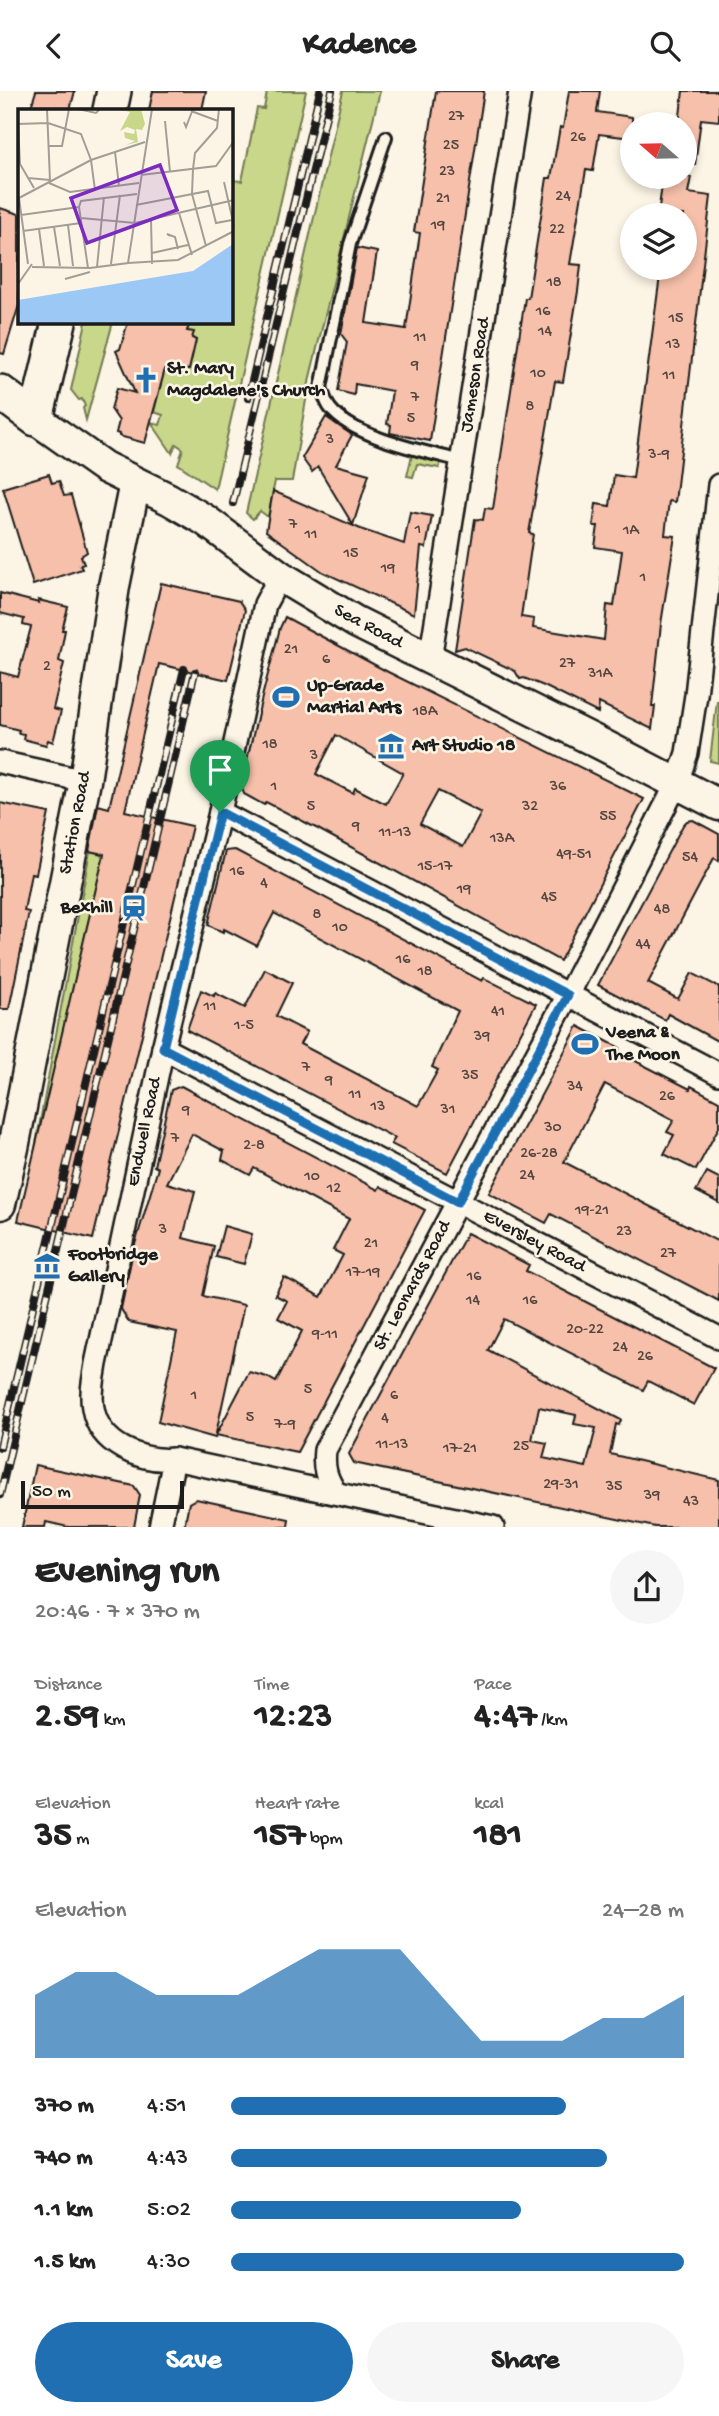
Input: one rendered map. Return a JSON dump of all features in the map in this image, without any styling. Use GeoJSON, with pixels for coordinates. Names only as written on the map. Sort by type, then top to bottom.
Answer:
{"type":"FeatureCollection","features":[{"type":"Feature","properties":{"kind":"main road"},"geometry":{"type":"LineString","coordinates":[[110,109],[114,91]]}},
{"type":"Feature","properties":{"kind":"main road"},"geometry":{"type":"LineString","coordinates":[[0,392],[36,419],[59,324]]}},
{"type":"Feature","properties":{"kind":"main road","name":"Sea Road"},"geometry":{"type":"LineString","coordinates":[[36,419],[104,467],[205,520],[280,576],[356,622],[719,805]]}},
{"type":"Feature","properties":{"kind":"main road","name":"Station Road"},"geometry":{"type":"LineString","coordinates":[[0,1204],[7,1146],[85,781],[114,586],[135,483]]}},
{"type":"Feature","properties":{"kind":"street","name":"Jameson Road"},"geometry":{"type":"LineString","coordinates":[[430,659],[520,91]]}},
{"type":"Feature","properties":{"kind":"street","name":"St. Leonards Road"},"geometry":{"type":"LineString","coordinates":[[336,1493],[327,1478],[325,1450],[568,995],[677,783],[687,753],[696,695],[718,499]]}},
{"type":"Feature","properties":{"kind":"street","name":"Endwell Road"},"geometry":{"type":"LineString","coordinates":[[280,576],[265,604],[220,812],[163,1048],[104,1322],[92,1392],[93,1410],[109,1439],[122,1448],[147,1458],[174,1459],[336,1493],[406,1518],[493,1527]]}},
{"type":"Feature","properties":{"kind":"street"},"geometry":{"type":"LineString","coordinates":[[0,762],[85,781]]}},
{"type":"Feature","properties":{"kind":"street"},"geometry":{"type":"LineString","coordinates":[[220,812],[719,1074]]}},
{"type":"Feature","properties":{"kind":"street","name":"Eversley Road"},"geometry":{"type":"LineString","coordinates":[[163,1048],[719,1338]]}},
{"type":"Feature","properties":{"kind":"street"},"geometry":{"type":"LineString","coordinates":[[160,1527],[174,1459]]}},
{"type":"Feature","properties":{"kind":"lane"},"geometry":{"type":"LineString","coordinates":[[386,137],[350,244],[321,389],[330,408],[346,422],[388,441],[462,461]]}},
{"type":"Feature","properties":{"kind":"green space"},"geometry":{"type":"Polygon","coordinates":[[[265,91],[306,91],[215,489],[178,464],[183,449],[176,444],[172,453],[151,422],[160,425],[163,415],[154,412],[166,364],[182,374],[183,369],[189,370],[191,342],[195,343],[196,340],[192,338],[193,332],[187,331],[189,324],[233,324],[233,180],[242,181],[257,108],[264,109],[265,91]]]}},
{"type":"Feature","properties":{"kind":"green space"},"geometry":{"type":"Polygon","coordinates":[[[343,91],[380,91],[310,377],[292,481],[275,481],[268,517],[260,511],[253,519],[246,513],[343,91]]]}},
{"type":"Feature","properties":{"kind":"green space"},"geometry":{"type":"Polygon","coordinates":[[[86,324],[112,324],[86,420],[82,399],[79,400],[71,390],[86,324]]]}},
{"type":"Feature","properties":{"kind":"green space"},"geometry":{"type":"Polygon","coordinates":[[[412,455],[441,462],[439,468],[417,464],[413,477],[407,476],[412,455]]]}},
{"type":"Feature","properties":{"kind":"green space"},"geometry":{"type":"Polygon","coordinates":[[[719,701],[719,763],[710,761],[719,701]]]}},
{"type":"Feature","properties":{"kind":"green space"},"geometry":{"type":"Polygon","coordinates":[[[90,851],[101,854],[103,859],[34,1154],[90,851]]]}},
{"type":"Feature","properties":{"kind":"building"},"geometry":{"type":"Polygon","coordinates":[[[36,91],[75,91],[70,109],[30,109],[36,91]]]}},
{"type":"Feature","properties":{"kind":"building"},"geometry":{"type":"Polygon","coordinates":[[[153,91],[206,91],[202,109],[149,109],[153,91]]]}},
{"type":"Feature","properties":{"kind":"building"},"geometry":{"type":"Polygon","coordinates":[[[436,91],[484,91],[430,441],[390,433],[391,425],[387,424],[392,391],[355,384],[354,395],[338,391],[347,342],[341,334],[357,248],[377,252],[366,323],[406,329],[420,233],[414,232],[436,91]]]}},
{"type":"Feature","properties":{"kind":"building"},"geometry":{"type":"Polygon","coordinates":[[[569,91],[600,91],[597,112],[620,115],[620,137],[599,134],[593,171],[586,170],[570,264],[581,265],[578,291],[563,382],[555,381],[529,533],[533,534],[521,617],[534,619],[533,628],[604,640],[607,605],[614,606],[622,551],[595,547],[598,526],[593,526],[596,504],[610,506],[614,475],[633,478],[659,280],[697,280],[697,203],[660,203],[661,189],[689,189],[688,193],[711,196],[675,502],[669,501],[665,535],[675,536],[661,624],[652,729],[599,703],[598,713],[544,686],[520,679],[515,671],[465,647],[455,650],[475,519],[483,520],[485,508],[493,509],[525,298],[528,298],[547,178],[551,178],[560,127],[563,128],[569,91]]]}},
{"type":"Feature","properties":{"kind":"building"},"geometry":{"type":"Polygon","coordinates":[[[683,91],[719,91],[719,121],[701,119],[697,150],[697,112],[680,112],[683,91]]]}},
{"type":"Feature","properties":{"kind":"building"},"geometry":{"type":"Polygon","coordinates":[[[0,208],[18,214],[18,308],[4,354],[0,353],[0,208]]]}},
{"type":"Feature","properties":{"kind":"building","name":"St. Mary Magdalene's Church"},"geometry":{"type":"Polygon","coordinates":[[[127,324],[189,324],[187,331],[194,332],[192,338],[196,340],[189,370],[183,369],[182,374],[165,369],[145,443],[116,433],[119,421],[111,409],[117,388],[135,393],[116,351],[120,349],[127,324]]]}},
{"type":"Feature","properties":{"kind":"building"},"geometry":{"type":"Polygon","coordinates":[[[326,417],[352,435],[336,465],[369,474],[353,525],[318,467],[312,472],[302,458],[326,417]]]}},
{"type":"Feature","properties":{"kind":"building"},"geometry":{"type":"Polygon","coordinates":[[[49,474],[52,483],[59,481],[64,496],[71,495],[87,552],[81,556],[84,564],[80,565],[82,569],[33,585],[3,488],[49,474]]]}},
{"type":"Feature","properties":{"kind":"building"},"geometry":{"type":"Polygon","coordinates":[[[273,491],[363,530],[404,544],[410,512],[432,516],[426,548],[421,547],[414,614],[323,572],[266,531],[273,491]]]}},
{"type":"Feature","properties":{"kind":"building"},"geometry":{"type":"Polygon","coordinates":[[[161,583],[239,601],[245,610],[228,680],[159,664],[125,811],[192,826],[93,1239],[18,1221],[104,854],[89,851],[98,805],[109,808],[161,583]]]}},
{"type":"Feature","properties":{"kind":"building"},"geometry":{"type":"Polygon","coordinates":[[[0,593],[68,607],[62,630],[65,630],[59,661],[64,663],[53,709],[61,711],[53,742],[48,740],[46,745],[23,739],[24,734],[18,733],[19,730],[0,725],[0,672],[18,677],[31,627],[23,625],[24,619],[0,613],[0,593]]]}},
{"type":"Feature","properties":{"kind":"building"},"geometry":{"type":"Polygon","coordinates":[[[285,617],[388,672],[644,799],[560,961],[318,829],[266,802],[264,805],[244,794],[241,785],[285,617]],[[336,735],[316,774],[353,793],[355,788],[386,804],[403,773],[336,735]],[[438,791],[420,824],[463,847],[481,813],[438,791]]]}},
{"type":"Feature","properties":{"kind":"building"},"geometry":{"type":"Polygon","coordinates":[[[0,803],[49,813],[36,874],[31,873],[24,911],[29,912],[9,1009],[0,1009],[0,803]]]}},
{"type":"Feature","properties":{"kind":"building"},"geometry":{"type":"Polygon","coordinates":[[[693,820],[719,834],[719,861],[714,858],[648,983],[678,999],[692,973],[719,987],[719,1042],[668,1014],[665,1020],[598,985],[683,825],[693,820]]]}},
{"type":"Feature","properties":{"kind":"building"},"geometry":{"type":"Polygon","coordinates":[[[235,850],[482,981],[484,978],[536,1004],[447,1173],[391,1144],[395,1138],[187,1030],[201,990],[214,996],[215,993],[245,1008],[265,969],[292,983],[276,1016],[307,1032],[300,1044],[418,1106],[438,1070],[432,1067],[458,1011],[274,913],[257,946],[224,929],[223,932],[208,925],[226,851],[235,850]]]}},
{"type":"Feature","properties":{"kind":"building"},"geometry":{"type":"Polygon","coordinates":[[[578,1026],[620,1048],[618,1052],[719,1101],[719,1127],[696,1170],[664,1154],[674,1135],[667,1132],[674,1120],[605,1084],[564,1162],[719,1242],[719,1301],[551,1214],[546,1223],[489,1193],[578,1026]]]}},
{"type":"Feature","properties":{"kind":"building"},"geometry":{"type":"Polygon","coordinates":[[[181,1086],[378,1190],[380,1186],[425,1210],[297,1452],[216,1435],[249,1372],[276,1382],[302,1331],[278,1318],[287,1301],[275,1295],[284,1277],[321,1297],[343,1255],[333,1250],[349,1219],[254,1168],[250,1175],[222,1160],[224,1151],[192,1134],[167,1183],[195,1191],[183,1238],[214,1246],[203,1296],[244,1305],[215,1438],[158,1422],[177,1332],[129,1322],[121,1309],[133,1251],[158,1168],[154,1166],[171,1090],[181,1086]]]}},
{"type":"Feature","properties":{"kind":"building"},"geometry":{"type":"Polygon","coordinates":[[[707,1172],[719,1178],[719,1203],[696,1191],[707,1172]]]}},
{"type":"Feature","properties":{"kind":"building"},"geometry":{"type":"Polygon","coordinates":[[[224,1226],[252,1234],[244,1264],[216,1257],[224,1226]]]}},
{"type":"Feature","properties":{"kind":"building"},"geometry":{"type":"Polygon","coordinates":[[[467,1233],[529,1265],[526,1271],[714,1368],[694,1405],[648,1381],[643,1390],[504,1319],[488,1350],[621,1420],[619,1425],[616,1424],[610,1454],[719,1480],[719,1527],[655,1527],[354,1463],[349,1454],[467,1233]],[[539,1407],[532,1440],[547,1443],[543,1458],[586,1467],[596,1428],[574,1424],[576,1415],[539,1407]]]}},
{"type":"Feature","properties":{"kind":"building"},"geometry":{"type":"Polygon","coordinates":[[[35,1465],[134,1486],[140,1495],[134,1527],[68,1527],[46,1522],[45,1527],[22,1527],[35,1465]]]}},
{"type":"Feature","properties":{"kind":"building"},"geometry":{"type":"Polygon","coordinates":[[[196,1499],[289,1519],[288,1527],[184,1527],[189,1503],[196,1499]]]}},
{"type":"Feature","properties":{"kind":"railway"},"geometry":{"type":"LineString","coordinates":[[248,398],[320,91]]}},
{"type":"Feature","properties":{"kind":"railway"},"geometry":{"type":"LineString","coordinates":[[233,503],[332,91]]}},
{"type":"Feature","properties":{"kind":"railway"},"geometry":{"type":"LineString","coordinates":[[0,1447],[184,669]]}},
{"type":"Feature","properties":{"kind":"railway"},"geometry":{"type":"LineString","coordinates":[[0,1495],[195,672]]}},
{"type":"Feature","properties":{"kind":"place","name":"St. Mary Magdalene's Church"},"geometry":{"type":"Point","coordinates":[146,380]}},
{"type":"Feature","properties":{"kind":"place","name":"Up-Grade Martial Arts"},"geometry":{"type":"Point","coordinates":[286,697]}},
{"type":"Feature","properties":{"kind":"place","name":"Art Studio 18"},"geometry":{"type":"Point","coordinates":[391,746]}},
{"type":"Feature","properties":{"kind":"place","name":"Bexhill"},"geometry":{"type":"Point","coordinates":[134,908]}},
{"type":"Feature","properties":{"kind":"place","name":"Veena & The Moon"},"geometry":{"type":"Point","coordinates":[585,1044]}},
{"type":"Feature","properties":{"kind":"place","name":"Footbridge Gallery"},"geometry":{"type":"Point","coordinates":[47,1266]}},
{"type":"Feature","properties":{"kind":"route"},"geometry":{"type":"LineString","coordinates":[[220,812],[568,995],[458,1202],[163,1048],[220,812]]}}]}
